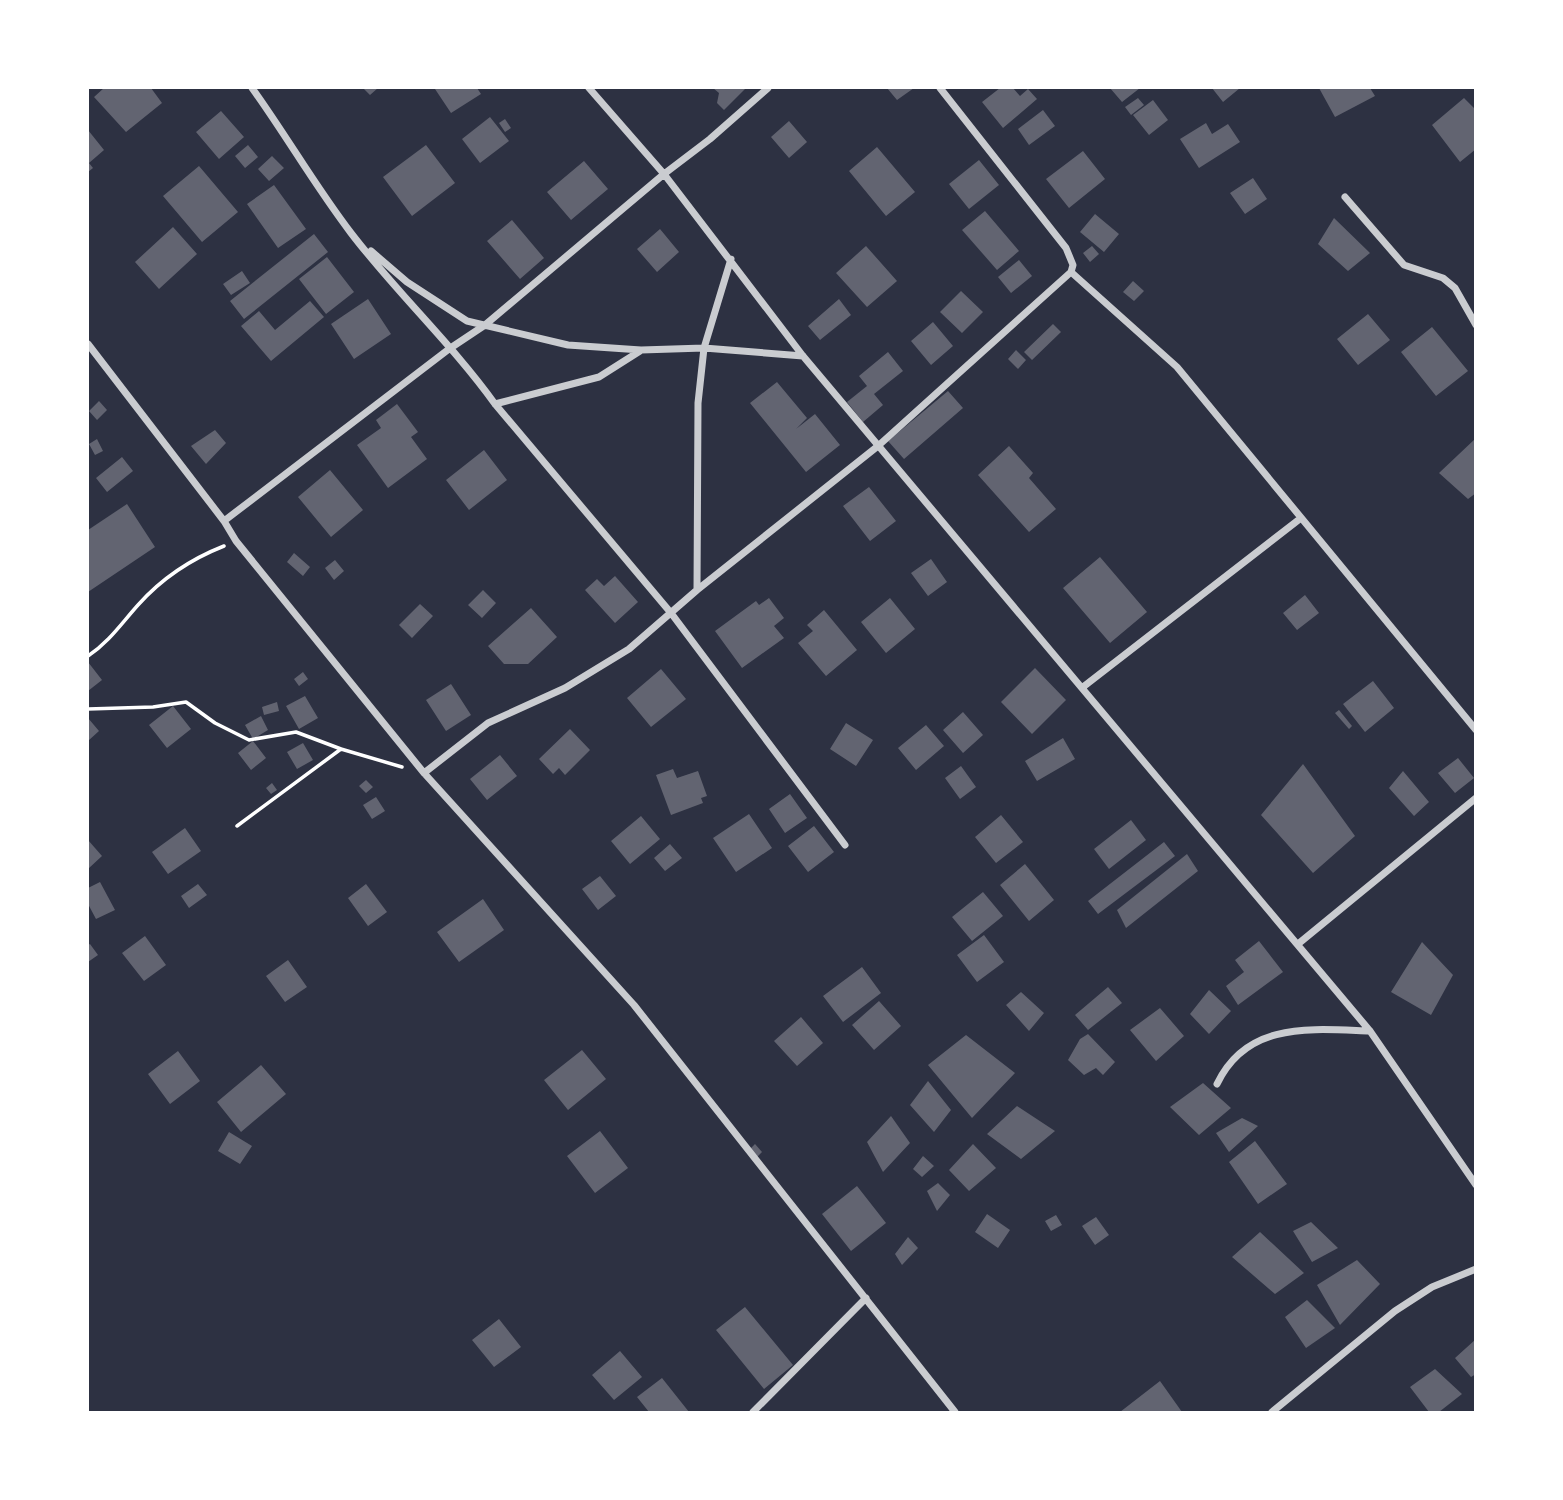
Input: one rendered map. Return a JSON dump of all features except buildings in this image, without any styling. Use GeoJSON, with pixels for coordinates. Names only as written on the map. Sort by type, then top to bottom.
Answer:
{"type":"FeatureCollection","features":[{"type":"Feature","properties":{"kind":"street"},"geometry":{"type":"LineString","coordinates":[[252,88],[351,233],[449,349],[471,371],[495,404],[671,613],[845,845]]}},
{"type":"Feature","properties":{"kind":"street"},"geometry":{"type":"LineString","coordinates":[[589,88],[664,174],[803,356],[1370,1031],[1475,1185]]}},
{"type":"Feature","properties":{"kind":"street"},"geometry":{"type":"LineString","coordinates":[[224,521],[449,349],[485,325],[768,88]]}},
{"type":"Feature","properties":{"kind":"street"},"geometry":{"type":"LineString","coordinates":[[424,773],[488,723],[565,688],[629,649],[697,590],[878,446],[1071,272],[1073,265],[1066,248],[940,88]]}},
{"type":"Feature","properties":{"kind":"street"},"geometry":{"type":"LineString","coordinates":[[1345,197],[1404,265],[1443,278],[1455,288],[1475,325]]}},
{"type":"Feature","properties":{"kind":"street"},"geometry":{"type":"LineString","coordinates":[[351,233],[407,282],[467,321],[568,345],[641,350],[704,348],[803,356]]}},
{"type":"Feature","properties":{"kind":"street"},"geometry":{"type":"LineString","coordinates":[[697,590],[697,427],[704,348],[730,259]]}},
{"type":"Feature","properties":{"kind":"street"},"geometry":{"type":"LineString","coordinates":[[1071,272],[1177,367],[1475,730]]}},
{"type":"Feature","properties":{"kind":"street"},"geometry":{"type":"LineString","coordinates":[[88,344],[224,521],[236,541],[424,773],[634,1005],[955,1412]]}},
{"type":"Feature","properties":{"kind":"street"},"geometry":{"type":"LineString","coordinates":[[495,404],[599,377],[641,350]]}},
{"type":"Feature","properties":{"kind":"street"},"geometry":{"type":"LineString","coordinates":[[1083,687],[1301,517]]}},
{"type":"Feature","properties":{"kind":"street"},"geometry":{"type":"LineString","coordinates":[[1298,944],[1475,798]]}},
{"type":"Feature","properties":{"kind":"street"},"geometry":{"type":"LineString","coordinates":[[1217,1084],[1236,1055],[1274,1034],[1302,1030],[1370,1031]]}},
{"type":"Feature","properties":{"kind":"street"},"geometry":{"type":"LineString","coordinates":[[1272,1412],[1395,1311],[1432,1287],[1475,1269]]}},
{"type":"Feature","properties":{"kind":"street"},"geometry":{"type":"LineString","coordinates":[[753,1412],[866,1298]]}},
{"type":"Feature","properties":{"kind":"path"},"geometry":{"type":"LineString","coordinates":[[88,656],[108,642],[140,603],[191,559],[236,541]]}},
{"type":"Feature","properties":{"kind":"path"},"geometry":{"type":"LineString","coordinates":[[88,709],[153,707],[186,702],[215,723],[249,740],[296,732],[341,750],[424,773]]}},
{"type":"Feature","properties":{"kind":"path"},"geometry":{"type":"LineString","coordinates":[[237,826],[341,750]]}}]}
